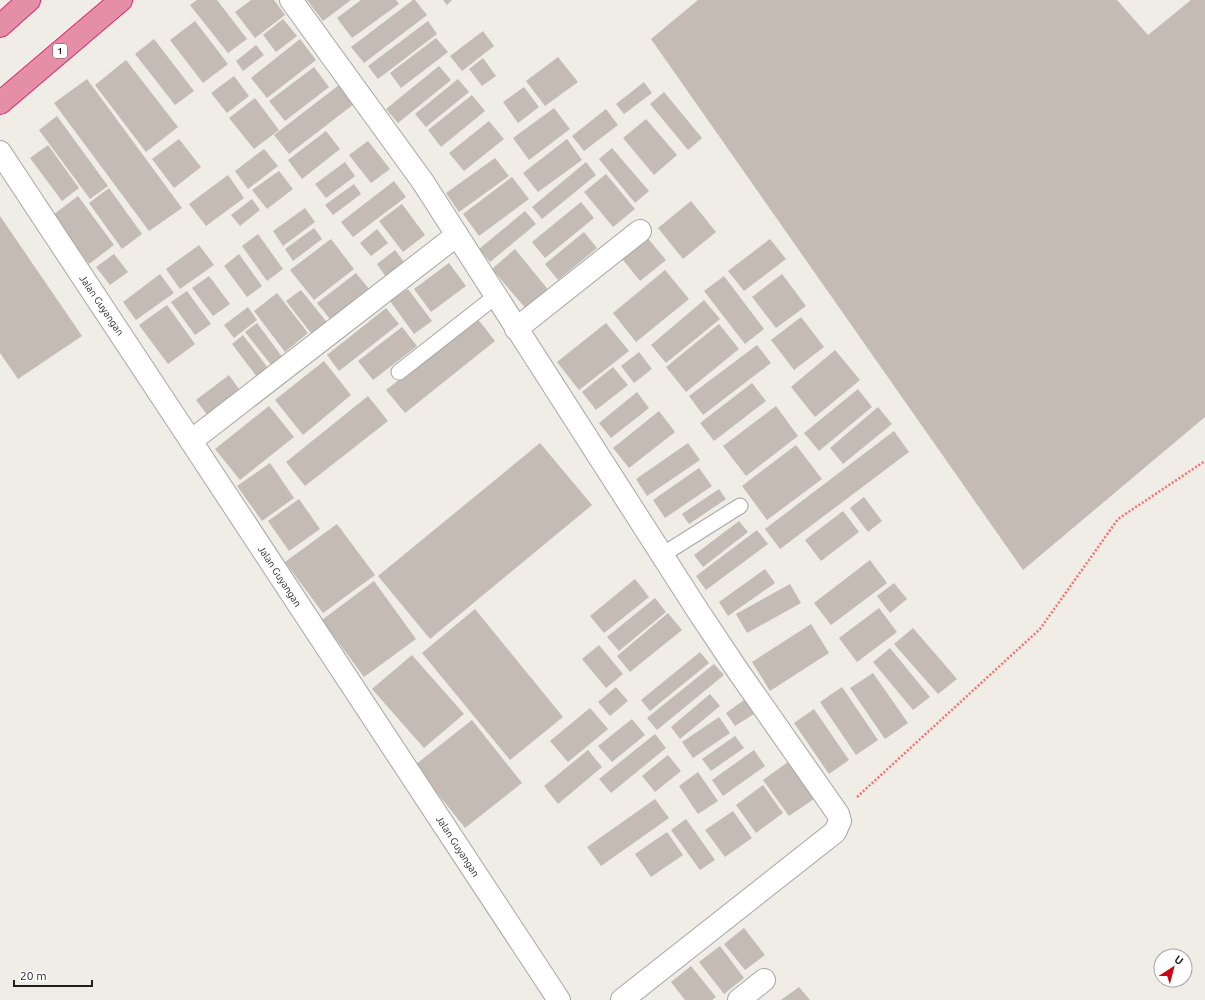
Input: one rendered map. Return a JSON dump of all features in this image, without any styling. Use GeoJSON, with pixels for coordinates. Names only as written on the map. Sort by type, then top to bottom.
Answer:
{"type":"FeatureCollection","features":[{"type":"Feature","properties":{"kind":"highway"},"geometry":{"type":"LineString","coordinates":[[0,26],[29,0]]}},
{"type":"Feature","properties":{"kind":"highway","name":"1"},"geometry":{"type":"LineString","coordinates":[[0,103],[121,0]]}},
{"type":"Feature","properties":{"kind":"street"},"geometry":{"type":"LineString","coordinates":[[291,0],[423,182],[516,329],[736,668],[838,814],[840,821],[835,832],[622,1000]]}},
{"type":"Feature","properties":{"kind":"street","name":"Jalan Guyangan"},"geometry":{"type":"LineString","coordinates":[[0,152],[559,1000]]}},
{"type":"Feature","properties":{"kind":"street"},"geometry":{"type":"LineString","coordinates":[[516,329],[640,231]]}},
{"type":"Feature","properties":{"kind":"street"},"geometry":{"type":"LineString","coordinates":[[191,440],[457,235]]}},
{"type":"Feature","properties":{"kind":"street"},"geometry":{"type":"LineString","coordinates":[[739,1000],[764,980]]}},
{"type":"Feature","properties":{"kind":"lane"},"geometry":{"type":"LineString","coordinates":[[399,372],[496,296]]}},
{"type":"Feature","properties":{"kind":"lane"},"geometry":{"type":"LineString","coordinates":[[662,555],[740,506]]}},
{"type":"Feature","properties":{"kind":"path"},"geometry":{"type":"LineString","coordinates":[[838,814],[1040,629],[1118,519],[1205,461]]}},
{"type":"Feature","properties":{"kind":"building"},"geometry":{"type":"Polygon","coordinates":[[[197,0],[217,0],[247,39],[228,53],[190,5],[197,0]]]}},
{"type":"Feature","properties":{"kind":"building"},"geometry":{"type":"Polygon","coordinates":[[[251,0],[274,0],[285,15],[255,38],[235,12],[251,0]]]}},
{"type":"Feature","properties":{"kind":"building"},"geometry":{"type":"Polygon","coordinates":[[[307,0],[351,0],[323,21],[307,0]]]}},
{"type":"Feature","properties":{"kind":"building"},"geometry":{"type":"Polygon","coordinates":[[[361,0],[396,0],[399,4],[352,38],[337,18],[361,0]]]}},
{"type":"Feature","properties":{"kind":"building"},"geometry":{"type":"Polygon","coordinates":[[[415,0],[427,15],[364,63],[351,47],[415,0]]]}},
{"type":"Feature","properties":{"kind":"building"},"geometry":{"type":"Polygon","coordinates":[[[443,0],[452,0],[447,5],[443,0]]]}},
{"type":"Feature","properties":{"kind":"building"},"geometry":{"type":"Polygon","coordinates":[[[698,0],[1117,0],[1148,35],[1191,0],[1205,0],[1205,417],[1023,570],[651,39],[698,0]]]}},
{"type":"Feature","properties":{"kind":"building"},"geometry":{"type":"Polygon","coordinates":[[[283,19],[297,36],[276,52],[263,35],[283,19]]]}},
{"type":"Feature","properties":{"kind":"building"},"geometry":{"type":"Polygon","coordinates":[[[195,21],[228,64],[203,83],[170,40],[195,21]]]}},
{"type":"Feature","properties":{"kind":"building"},"geometry":{"type":"Polygon","coordinates":[[[428,21],[437,34],[378,79],[368,66],[428,21]]]}},
{"type":"Feature","properties":{"kind":"building"},"geometry":{"type":"Polygon","coordinates":[[[483,31],[494,46],[462,71],[450,56],[483,31]]]}},
{"type":"Feature","properties":{"kind":"building"},"geometry":{"type":"Polygon","coordinates":[[[436,38],[448,52],[401,88],[390,73],[436,38]]]}},
{"type":"Feature","properties":{"kind":"building"},"geometry":{"type":"Polygon","coordinates":[[[154,39],[194,91],[175,105],[135,54],[154,39]]]}},
{"type":"Feature","properties":{"kind":"building"},"geometry":{"type":"Polygon","coordinates":[[[300,39],[316,60],[267,98],[251,78],[300,39]]]}},
{"type":"Feature","properties":{"kind":"building"},"geometry":{"type":"Polygon","coordinates":[[[256,45],[264,55],[243,71],[236,61],[256,45]]]}},
{"type":"Feature","properties":{"kind":"building"},"geometry":{"type":"Polygon","coordinates":[[[558,57],[578,82],[545,106],[526,81],[558,57]]]}},
{"type":"Feature","properties":{"kind":"building"},"geometry":{"type":"Polygon","coordinates":[[[483,58],[496,76],[482,86],[469,69],[483,58]]]}},
{"type":"Feature","properties":{"kind":"building"},"geometry":{"type":"Polygon","coordinates":[[[126,60],[178,127],[146,152],[95,85],[126,60]]]}},
{"type":"Feature","properties":{"kind":"building"},"geometry":{"type":"Polygon","coordinates":[[[439,66],[451,80],[398,123],[386,109],[439,66]]]}},
{"type":"Feature","properties":{"kind":"building"},"geometry":{"type":"Polygon","coordinates":[[[314,67],[329,87],[285,121],[269,101],[314,67]]]}},
{"type":"Feature","properties":{"kind":"building"},"geometry":{"type":"Polygon","coordinates":[[[234,76],[249,96],[227,113],[211,93],[234,76]]]}},
{"type":"Feature","properties":{"kind":"building"},"geometry":{"type":"Polygon","coordinates":[[[87,79],[182,208],[149,231],[54,103],[87,79]]]}},
{"type":"Feature","properties":{"kind":"building"},"geometry":{"type":"Polygon","coordinates":[[[458,79],[469,92],[426,127],[415,114],[458,79]]]}},
{"type":"Feature","properties":{"kind":"building"},"geometry":{"type":"Polygon","coordinates":[[[644,82],[652,93],[624,114],[616,104],[644,82]]]}},
{"type":"Feature","properties":{"kind":"building"},"geometry":{"type":"Polygon","coordinates":[[[339,85],[354,104],[289,154],[274,135],[339,85]]]}},
{"type":"Feature","properties":{"kind":"building"},"geometry":{"type":"Polygon","coordinates":[[[524,87],[539,107],[518,123],[503,102],[524,87]]]}},
{"type":"Feature","properties":{"kind":"building"},"geometry":{"type":"Polygon","coordinates":[[[664,92],[702,138],[688,150],[650,104],[664,92]]]}},
{"type":"Feature","properties":{"kind":"building"},"geometry":{"type":"Polygon","coordinates":[[[472,95],[485,111],[441,147],[428,130],[472,95]]]}},
{"type":"Feature","properties":{"kind":"building"},"geometry":{"type":"Polygon","coordinates":[[[255,98],[279,130],[254,149],[229,118],[255,98]]]}},
{"type":"Feature","properties":{"kind":"building"},"geometry":{"type":"Polygon","coordinates":[[[554,108],[570,129],[529,160],[513,138],[554,108]]]}},
{"type":"Feature","properties":{"kind":"building"},"geometry":{"type":"Polygon","coordinates":[[[606,109],[618,125],[584,151],[572,136],[606,109]]]}},
{"type":"Feature","properties":{"kind":"building"},"geometry":{"type":"Polygon","coordinates":[[[57,116],[108,186],[90,199],[39,130],[57,116]]]}},
{"type":"Feature","properties":{"kind":"building"},"geometry":{"type":"Polygon","coordinates":[[[646,119],[677,155],[654,175],[623,138],[646,119]]]}},
{"type":"Feature","properties":{"kind":"building"},"geometry":{"type":"Polygon","coordinates":[[[489,121],[504,139],[464,171],[449,153],[489,121]]]}},
{"type":"Feature","properties":{"kind":"building"},"geometry":{"type":"Polygon","coordinates":[[[326,131],[340,149],[302,179],[288,160],[326,131]]]}},
{"type":"Feature","properties":{"kind":"building"},"geometry":{"type":"Polygon","coordinates":[[[179,139],[201,167],[174,188],[152,159],[179,139]]]}},
{"type":"Feature","properties":{"kind":"building"},"geometry":{"type":"Polygon","coordinates":[[[567,139],[582,160],[538,192],[523,173],[567,139]]]}},
{"type":"Feature","properties":{"kind":"building"},"geometry":{"type":"Polygon","coordinates":[[[368,141],[390,169],[371,183],[349,155],[368,141]]]}},
{"type":"Feature","properties":{"kind":"building"},"geometry":{"type":"Polygon","coordinates":[[[48,145],[79,188],[62,201],[30,158],[48,145]]]}},
{"type":"Feature","properties":{"kind":"building"},"geometry":{"type":"Polygon","coordinates":[[[612,148],[649,191],[635,203],[599,159],[612,148]]]}},
{"type":"Feature","properties":{"kind":"building"},"geometry":{"type":"Polygon","coordinates":[[[264,149],[278,166],[248,189],[235,171],[264,149]]]}},
{"type":"Feature","properties":{"kind":"building"},"geometry":{"type":"Polygon","coordinates":[[[495,158],[509,176],[459,212],[446,193],[495,158]]]}},
{"type":"Feature","properties":{"kind":"building"},"geometry":{"type":"Polygon","coordinates":[[[345,162],[355,176],[326,198],[315,184],[345,162]]]}},
{"type":"Feature","properties":{"kind":"building"},"geometry":{"type":"Polygon","coordinates":[[[586,162],[596,175],[542,219],[532,207],[586,162]]]}},
{"type":"Feature","properties":{"kind":"building"},"geometry":{"type":"Polygon","coordinates":[[[279,171],[293,189],[267,209],[252,190],[279,171]]]}},
{"type":"Feature","properties":{"kind":"building"},"geometry":{"type":"Polygon","coordinates":[[[606,174],[635,209],[613,227],[584,192],[606,174]]]}},
{"type":"Feature","properties":{"kind":"building"},"geometry":{"type":"Polygon","coordinates":[[[228,175],[244,198],[206,226],[189,204],[228,175]]]}},
{"type":"Feature","properties":{"kind":"building"},"geometry":{"type":"Polygon","coordinates":[[[512,177],[529,199],[479,236],[463,214],[512,177]]]}},
{"type":"Feature","properties":{"kind":"building"},"geometry":{"type":"Polygon","coordinates":[[[394,181],[406,197],[353,237],[341,222],[394,181]]]}},
{"type":"Feature","properties":{"kind":"building"},"geometry":{"type":"Polygon","coordinates":[[[354,184],[361,194],[333,215],[325,205],[354,184]]]}},
{"type":"Feature","properties":{"kind":"building"},"geometry":{"type":"Polygon","coordinates":[[[109,188],[142,234],[122,249],[89,203],[109,188]]]}},
{"type":"Feature","properties":{"kind":"building"},"geometry":{"type":"Polygon","coordinates":[[[78,196],[114,245],[89,264],[53,215],[78,196]]]}},
{"type":"Feature","properties":{"kind":"building"},"geometry":{"type":"Polygon","coordinates":[[[252,199],[260,210],[240,226],[231,215],[252,199]]]}},
{"type":"Feature","properties":{"kind":"building"},"geometry":{"type":"Polygon","coordinates":[[[691,201],[716,232],[683,259],[658,228],[691,201]]]}},
{"type":"Feature","properties":{"kind":"building"},"geometry":{"type":"Polygon","coordinates":[[[581,202],[594,218],[545,258],[532,242],[581,202]]]}},
{"type":"Feature","properties":{"kind":"building"},"geometry":{"type":"Polygon","coordinates":[[[402,204],[425,235],[403,252],[379,221],[402,204]]]}},
{"type":"Feature","properties":{"kind":"building"},"geometry":{"type":"Polygon","coordinates":[[[305,208],[315,222],[283,246],[273,231],[305,208]]]}},
{"type":"Feature","properties":{"kind":"building"},"geometry":{"type":"Polygon","coordinates":[[[525,211],[536,224],[490,262],[479,249],[525,211]]]}},
{"type":"Feature","properties":{"kind":"building"},"geometry":{"type":"Polygon","coordinates":[[[0,216],[82,336],[18,379],[0,353],[0,216]]]}},
{"type":"Feature","properties":{"kind":"building"},"geometry":{"type":"Polygon","coordinates":[[[314,228],[322,239],[293,261],[285,249],[314,228]]]}},
{"type":"Feature","properties":{"kind":"building"},"geometry":{"type":"Polygon","coordinates":[[[377,229],[388,243],[371,256],[360,243],[377,229]]]}},
{"type":"Feature","properties":{"kind":"building"},"geometry":{"type":"Polygon","coordinates":[[[584,232],[597,248],[558,280],[545,264],[584,232]]]}},
{"type":"Feature","properties":{"kind":"building"},"geometry":{"type":"Polygon","coordinates":[[[258,234],[283,269],[267,281],[242,246],[258,234]]]}},
{"type":"Feature","properties":{"kind":"building"},"geometry":{"type":"Polygon","coordinates":[[[645,235],[666,260],[640,281],[619,255],[645,235]]]}},
{"type":"Feature","properties":{"kind":"building"},"geometry":{"type":"Polygon","coordinates":[[[331,239],[354,269],[314,300],[290,270],[331,239]]]}},
{"type":"Feature","properties":{"kind":"building"},"geometry":{"type":"Polygon","coordinates":[[[770,239],[786,259],[744,291],[728,271],[770,239]]]}},
{"type":"Feature","properties":{"kind":"building"},"geometry":{"type":"Polygon","coordinates":[[[199,245],[214,265],[180,289],[166,269],[199,245]]]}},
{"type":"Feature","properties":{"kind":"building"},"geometry":{"type":"Polygon","coordinates":[[[515,249],[550,292],[527,310],[492,269],[515,249]]]}},
{"type":"Feature","properties":{"kind":"building"},"geometry":{"type":"Polygon","coordinates":[[[395,250],[407,266],[388,280],[377,264],[395,250]]]}},
{"type":"Feature","properties":{"kind":"building"},"geometry":{"type":"Polygon","coordinates":[[[114,254],[128,272],[110,285],[96,267],[114,254]]]}},
{"type":"Feature","properties":{"kind":"building"},"geometry":{"type":"Polygon","coordinates":[[[239,254],[262,286],[247,297],[224,266],[239,254]]]}},
{"type":"Feature","properties":{"kind":"building"},"geometry":{"type":"Polygon","coordinates":[[[449,263],[466,286],[431,312],[414,289],[449,263]]]}},
{"type":"Feature","properties":{"kind":"building"},"geometry":{"type":"Polygon","coordinates":[[[665,270],[689,299],[636,342],[613,313],[665,270]]]}},
{"type":"Feature","properties":{"kind":"building"},"geometry":{"type":"Polygon","coordinates":[[[356,273],[374,295],[335,325],[317,303],[356,273]]]}},
{"type":"Feature","properties":{"kind":"building"},"geometry":{"type":"Polygon","coordinates":[[[160,274],[174,293],[136,320],[123,302],[160,274]]]}},
{"type":"Feature","properties":{"kind":"building"},"geometry":{"type":"Polygon","coordinates":[[[782,274],[806,306],[776,328],[752,297],[782,274]]]}},
{"type":"Feature","properties":{"kind":"building"},"geometry":{"type":"Polygon","coordinates":[[[209,276],[230,304],[213,316],[192,288],[209,276]]]}},
{"type":"Feature","properties":{"kind":"building"},"geometry":{"type":"Polygon","coordinates":[[[724,276],[764,329],[745,344],[704,291],[724,276]]]}},
{"type":"Feature","properties":{"kind":"building"},"geometry":{"type":"Polygon","coordinates":[[[408,289],[432,321],[414,334],[390,301],[408,289]]]}},
{"type":"Feature","properties":{"kind":"building"},"geometry":{"type":"Polygon","coordinates":[[[301,290],[329,325],[314,337],[286,301],[301,290]]]}},
{"type":"Feature","properties":{"kind":"building"},"geometry":{"type":"Polygon","coordinates":[[[187,291],[211,324],[195,335],[171,302],[187,291]]]}},
{"type":"Feature","properties":{"kind":"building"},"geometry":{"type":"Polygon","coordinates":[[[277,293],[308,333],[285,352],[254,311],[277,293]]]}},
{"type":"Feature","properties":{"kind":"building"},"geometry":{"type":"Polygon","coordinates":[[[704,300],[720,319],[666,363],[651,345],[704,300]]]}},
{"type":"Feature","properties":{"kind":"building"},"geometry":{"type":"Polygon","coordinates":[[[167,305],[195,344],[168,364],[139,325],[167,305]]]}},
{"type":"Feature","properties":{"kind":"building"},"geometry":{"type":"Polygon","coordinates":[[[248,307],[257,320],[234,338],[224,325],[248,307]]]}},
{"type":"Feature","properties":{"kind":"building"},"geometry":{"type":"Polygon","coordinates":[[[386,308],[399,324],[339,371],[327,355],[386,308]]]}},
{"type":"Feature","properties":{"kind":"building"},"geometry":{"type":"Polygon","coordinates":[[[801,317],[824,347],[794,370],[771,340],[801,317]]]}},
{"type":"Feature","properties":{"kind":"building"},"geometry":{"type":"Polygon","coordinates":[[[477,318],[495,341],[405,413],[386,390],[477,318]]]}},
{"type":"Feature","properties":{"kind":"building"},"geometry":{"type":"Polygon","coordinates":[[[257,323],[283,358],[272,366],[245,332],[257,323]]]}},
{"type":"Feature","properties":{"kind":"building"},"geometry":{"type":"Polygon","coordinates":[[[606,323],[629,351],[579,390],[557,362],[606,323]]]}},
{"type":"Feature","properties":{"kind":"building"},"geometry":{"type":"Polygon","coordinates":[[[719,324],[739,349],[686,392],[666,367],[719,324]]]}},
{"type":"Feature","properties":{"kind":"building"},"geometry":{"type":"Polygon","coordinates":[[[402,327],[417,346],[373,380],[358,361],[402,327]]]}},
{"type":"Feature","properties":{"kind":"building"},"geometry":{"type":"Polygon","coordinates":[[[243,335],[268,368],[257,377],[232,344],[243,335]]]}},
{"type":"Feature","properties":{"kind":"building"},"geometry":{"type":"Polygon","coordinates":[[[757,345],[771,363],[703,415],[689,396],[757,345]]]}},
{"type":"Feature","properties":{"kind":"building"},"geometry":{"type":"Polygon","coordinates":[[[835,350],[860,380],[815,417],[791,387],[835,350]]]}},
{"type":"Feature","properties":{"kind":"building"},"geometry":{"type":"Polygon","coordinates":[[[639,352],[652,369],[634,383],[621,366],[639,352]]]}},
{"type":"Feature","properties":{"kind":"building"},"geometry":{"type":"Polygon","coordinates":[[[324,361],[351,395],[303,435],[275,400],[324,361]]]}},
{"type":"Feature","properties":{"kind":"building"},"geometry":{"type":"Polygon","coordinates":[[[613,367],[628,385],[596,410],[582,392],[613,367]]]}},
{"type":"Feature","properties":{"kind":"building"},"geometry":{"type":"Polygon","coordinates":[[[229,375],[243,395],[211,420],[196,400],[229,375]]]}},
{"type":"Feature","properties":{"kind":"building"},"geometry":{"type":"Polygon","coordinates":[[[752,383],[766,401],[714,441],[700,423],[752,383]]]}},
{"type":"Feature","properties":{"kind":"building"},"geometry":{"type":"Polygon","coordinates":[[[858,389],[872,407],[819,451],[804,433],[858,389]]]}},
{"type":"Feature","properties":{"kind":"building"},"geometry":{"type":"Polygon","coordinates":[[[637,392],[649,408],[611,438],[599,423],[637,392]]]}},
{"type":"Feature","properties":{"kind":"building"},"geometry":{"type":"Polygon","coordinates":[[[368,396],[388,421],[305,486],[286,462],[368,396]]]}},
{"type":"Feature","properties":{"kind":"building"},"geometry":{"type":"Polygon","coordinates":[[[269,406],[294,437],[240,480],[215,449],[269,406]]]}},
{"type":"Feature","properties":{"kind":"building"},"geometry":{"type":"Polygon","coordinates":[[[776,406],[798,436],[746,476],[723,446],[776,406]]]}},
{"type":"Feature","properties":{"kind":"building"},"geometry":{"type":"Polygon","coordinates":[[[878,407],[892,424],[843,464],[830,448],[878,407]]]}},
{"type":"Feature","properties":{"kind":"building"},"geometry":{"type":"Polygon","coordinates":[[[659,411],[675,432],[629,468],[613,448],[659,411]]]}},
{"type":"Feature","properties":{"kind":"building"},"geometry":{"type":"Polygon","coordinates":[[[894,431],[909,452],[780,549],[765,529],[894,431]]]}},
{"type":"Feature","properties":{"kind":"building"},"geometry":{"type":"Polygon","coordinates":[[[540,443],[592,505],[430,639],[378,576],[540,443]]]}},
{"type":"Feature","properties":{"kind":"building"},"geometry":{"type":"Polygon","coordinates":[[[688,443],[700,460],[647,496],[636,479],[688,443]]]}},
{"type":"Feature","properties":{"kind":"building"},"geometry":{"type":"Polygon","coordinates":[[[796,445],[822,479],[767,520],[742,486],[796,445]]]}},
{"type":"Feature","properties":{"kind":"building"},"geometry":{"type":"Polygon","coordinates":[[[270,463],[294,498],[262,521],[237,486],[270,463]]]}},
{"type":"Feature","properties":{"kind":"building"},"geometry":{"type":"Polygon","coordinates":[[[699,468],[712,486],[665,518],[653,500],[699,468]]]}},
{"type":"Feature","properties":{"kind":"building"},"geometry":{"type":"Polygon","coordinates":[[[719,489],[726,499],[689,524],[682,514],[719,489]]]}},
{"type":"Feature","properties":{"kind":"building"},"geometry":{"type":"Polygon","coordinates":[[[864,497],[882,521],[868,532],[850,508],[864,497]]]}},
{"type":"Feature","properties":{"kind":"building"},"geometry":{"type":"Polygon","coordinates":[[[299,499],[320,529],[289,551],[268,521],[299,499]]]}},
{"type":"Feature","properties":{"kind":"building"},"geometry":{"type":"Polygon","coordinates":[[[843,511],[859,532],[821,561],[805,540],[843,511]]]}},
{"type":"Feature","properties":{"kind":"building"},"geometry":{"type":"Polygon","coordinates":[[[739,521],[748,532],[703,567],[694,555],[739,521]]]}},
{"type":"Feature","properties":{"kind":"building"},"geometry":{"type":"Polygon","coordinates":[[[337,524],[375,575],[323,613],[285,562],[337,524]]]}},
{"type":"Feature","properties":{"kind":"building"},"geometry":{"type":"Polygon","coordinates":[[[757,530],[768,544],[706,590],[696,576],[757,530]]]}},
{"type":"Feature","properties":{"kind":"building"},"geometry":{"type":"Polygon","coordinates":[[[870,560],[887,583],[831,625],[814,603],[870,560]]]}},
{"type":"Feature","properties":{"kind":"building"},"geometry":{"type":"Polygon","coordinates":[[[765,569],[775,583],[728,616],[719,602],[765,569]]]}},
{"type":"Feature","properties":{"kind":"building"},"geometry":{"type":"Polygon","coordinates":[[[635,579],[649,597],[604,633],[590,616],[635,579]]]}},
{"type":"Feature","properties":{"kind":"building"},"geometry":{"type":"Polygon","coordinates":[[[374,581],[416,639],[364,677],[322,620],[374,581]]]}},
{"type":"Feature","properties":{"kind":"building"},"geometry":{"type":"Polygon","coordinates":[[[894,583],[907,599],[890,613],[877,596],[894,583]]]}},
{"type":"Feature","properties":{"kind":"building"},"geometry":{"type":"Polygon","coordinates":[[[790,584],[801,603],[747,633],[736,614],[790,584]]]}},
{"type":"Feature","properties":{"kind":"building"},"geometry":{"type":"Polygon","coordinates":[[[655,598],[666,612],[619,651],[607,637],[655,598]]]}},
{"type":"Feature","properties":{"kind":"building"},"geometry":{"type":"Polygon","coordinates":[[[879,608],[897,632],[857,662],[839,638],[879,608]]]}},
{"type":"Feature","properties":{"kind":"building"},"geometry":{"type":"Polygon","coordinates":[[[475,609],[563,717],[510,760],[422,653],[475,609]]]}},
{"type":"Feature","properties":{"kind":"building"},"geometry":{"type":"Polygon","coordinates":[[[668,613],[682,630],[630,672],[617,656],[668,613]]]}},
{"type":"Feature","properties":{"kind":"building"},"geometry":{"type":"Polygon","coordinates":[[[811,624],[829,653],[770,691],[752,662],[811,624]]]}},
{"type":"Feature","properties":{"kind":"building"},"geometry":{"type":"Polygon","coordinates":[[[913,628],[957,679],[938,694],[894,644],[913,628]]]}},
{"type":"Feature","properties":{"kind":"building"},"geometry":{"type":"Polygon","coordinates":[[[599,645],[623,674],[606,688],[582,659],[599,645]]]}},
{"type":"Feature","properties":{"kind":"building"},"geometry":{"type":"Polygon","coordinates":[[[890,648],[930,697],[913,710],[873,662],[890,648]]]}},
{"type":"Feature","properties":{"kind":"building"},"geometry":{"type":"Polygon","coordinates":[[[700,652],[709,663],[650,711],[641,700],[700,652]]]}},
{"type":"Feature","properties":{"kind":"building"},"geometry":{"type":"Polygon","coordinates":[[[412,655],[464,714],[424,748],[372,689],[412,655]]]}},
{"type":"Feature","properties":{"kind":"building"},"geometry":{"type":"Polygon","coordinates":[[[714,664],[724,675],[657,730],[647,718],[714,664]]]}},
{"type":"Feature","properties":{"kind":"building"},"geometry":{"type":"Polygon","coordinates":[[[873,673],[908,723],[885,739],[850,688],[873,673]]]}},
{"type":"Feature","properties":{"kind":"building"},"geometry":{"type":"Polygon","coordinates":[[[616,687],[628,701],[610,716],[598,702],[616,687]]]}},
{"type":"Feature","properties":{"kind":"building"},"geometry":{"type":"Polygon","coordinates":[[[842,687],[878,740],[856,755],[820,702],[842,687]]]}},
{"type":"Feature","properties":{"kind":"building"},"geometry":{"type":"Polygon","coordinates":[[[710,694],[720,706],[680,739],[671,727],[710,694]]]}},
{"type":"Feature","properties":{"kind":"building"},"geometry":{"type":"Polygon","coordinates":[[[744,700],[754,714],[735,726],[726,713],[744,700]]]}},
{"type":"Feature","properties":{"kind":"building"},"geometry":{"type":"Polygon","coordinates":[[[590,708],[608,729],[568,762],[550,741],[590,708]]]}},
{"type":"Feature","properties":{"kind":"building"},"geometry":{"type":"Polygon","coordinates":[[[814,709],[849,760],[829,774],[794,723],[814,709]]]}},
{"type":"Feature","properties":{"kind":"building"},"geometry":{"type":"Polygon","coordinates":[[[719,717],[730,733],[693,758],[682,742],[719,717]]]}},
{"type":"Feature","properties":{"kind":"building"},"geometry":{"type":"Polygon","coordinates":[[[632,719],[645,735],[612,762],[598,746],[632,719]]]}},
{"type":"Feature","properties":{"kind":"building"},"geometry":{"type":"Polygon","coordinates":[[[472,720],[522,783],[465,828],[415,765],[472,720]]]}},
{"type":"Feature","properties":{"kind":"building"},"geometry":{"type":"Polygon","coordinates":[[[655,734],[666,748],[611,793],[599,779],[655,734]]]}},
{"type":"Feature","properties":{"kind":"building"},"geometry":{"type":"Polygon","coordinates":[[[735,736],[744,748],[711,771],[702,759],[735,736]]]}},
{"type":"Feature","properties":{"kind":"building"},"geometry":{"type":"Polygon","coordinates":[[[588,750],[602,767],[558,804],[544,786],[588,750]]]}},
{"type":"Feature","properties":{"kind":"building"},"geometry":{"type":"Polygon","coordinates":[[[754,750],[765,766],[723,796],[712,780],[754,750]]]}},
{"type":"Feature","properties":{"kind":"building"},"geometry":{"type":"Polygon","coordinates":[[[668,755],[681,771],[655,792],[642,776],[668,755]]]}},
{"type":"Feature","properties":{"kind":"building"},"geometry":{"type":"Polygon","coordinates":[[[788,762],[814,799],[789,816],[763,780],[788,762]]]}},
{"type":"Feature","properties":{"kind":"building"},"geometry":{"type":"Polygon","coordinates":[[[698,772],[718,801],[698,814],[679,786],[698,772]]]}},
{"type":"Feature","properties":{"kind":"building"},"geometry":{"type":"Polygon","coordinates":[[[763,785],[783,813],[756,833],[736,805],[763,785]]]}},
{"type":"Feature","properties":{"kind":"building"},"geometry":{"type":"Polygon","coordinates":[[[655,799],[669,818],[601,866],[587,847],[655,799]]]}},
{"type":"Feature","properties":{"kind":"building"},"geometry":{"type":"Polygon","coordinates":[[[733,811],[752,838],[725,857],[705,830],[733,811]]]}},
{"type":"Feature","properties":{"kind":"building"},"geometry":{"type":"Polygon","coordinates":[[[686,819],[715,860],[700,870],[671,830],[686,819]]]}},
{"type":"Feature","properties":{"kind":"building"},"geometry":{"type":"Polygon","coordinates":[[[667,832],[683,855],[651,877],[635,854],[667,832]]]}},
{"type":"Feature","properties":{"kind":"building"},"geometry":{"type":"Polygon","coordinates":[[[744,928],[765,955],[745,970],[724,944],[744,928]]]}},
{"type":"Feature","properties":{"kind":"building"},"geometry":{"type":"Polygon","coordinates":[[[720,946],[744,978],[724,994],[699,962],[720,946]]]}},
{"type":"Feature","properties":{"kind":"building"},"geometry":{"type":"Polygon","coordinates":[[[691,966],[716,997],[712,1000],[685,1000],[671,982],[691,966]]]}},
{"type":"Feature","properties":{"kind":"building"},"geometry":{"type":"Polygon","coordinates":[[[799,987],[810,1000],[781,1000],[799,987]]]}}]}
